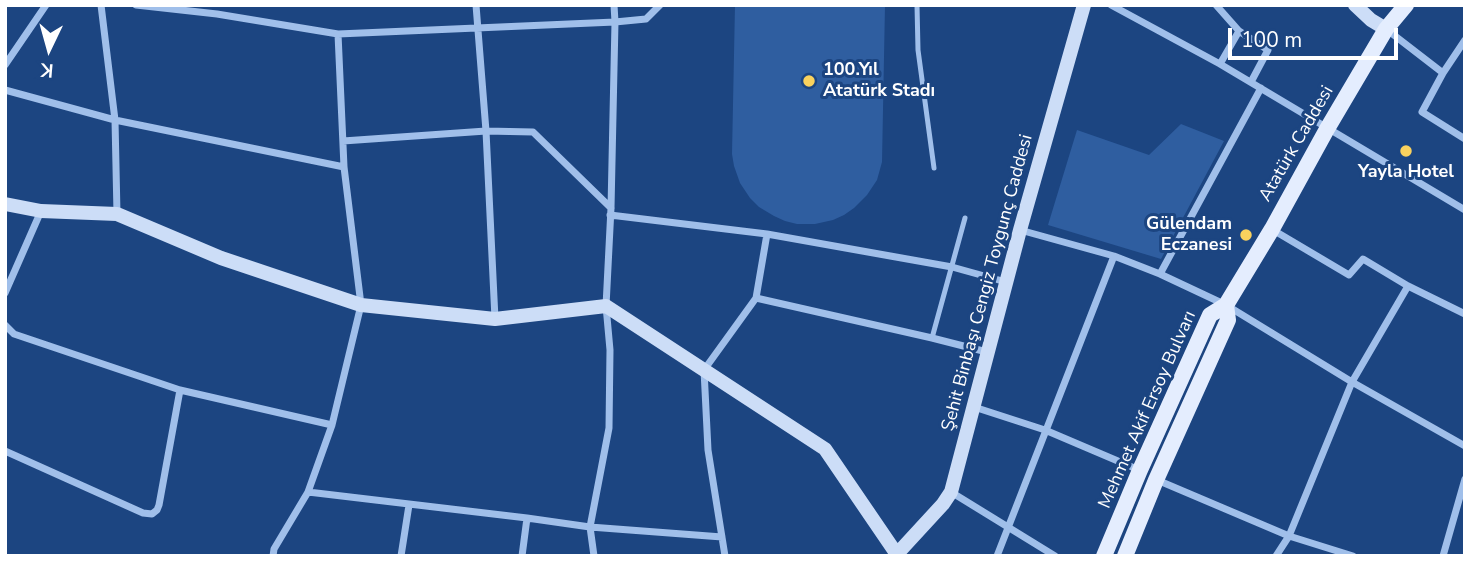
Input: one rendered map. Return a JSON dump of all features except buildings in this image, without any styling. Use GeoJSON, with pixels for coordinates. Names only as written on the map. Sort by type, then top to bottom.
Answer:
{"type":"FeatureCollection","features":[{"type":"Feature","properties":{"kind":"main road","name":"Atatürk Caddesi"},"geometry":{"type":"LineString","coordinates":[[1226,305],[1386,29],[1406,5]]}},
{"type":"Feature","properties":{"kind":"main road","name":"Mehmet Akif Ersoy Bulvarı"},"geometry":{"type":"LineString","coordinates":[[1104,556],[1210,315],[1226,305],[1228,320],[1125,556]]}},
{"type":"Feature","properties":{"kind":"street"},"geometry":{"type":"LineString","coordinates":[[5,65],[46,5]]}},
{"type":"Feature","properties":{"kind":"street"},"geometry":{"type":"LineString","coordinates":[[101,5],[115,120],[117,214]]}},
{"type":"Feature","properties":{"kind":"street"},"geometry":{"type":"LineString","coordinates":[[136,5],[217,14],[338,34],[615,22],[646,19],[660,5]]}},
{"type":"Feature","properties":{"kind":"street"},"geometry":{"type":"LineString","coordinates":[[476,5],[486,131],[495,319]]}},
{"type":"Feature","properties":{"kind":"street"},"geometry":{"type":"LineString","coordinates":[[594,556],[590,527],[609,428],[610,351],[606,306],[611,212],[614,5]]}},
{"type":"Feature","properties":{"kind":"street","name":"Şehit Binbaşı Cengiz Toygunç Caddesi"},"geometry":{"type":"LineString","coordinates":[[897,555],[951,492],[1020,230],[1084,5]]}},
{"type":"Feature","properties":{"kind":"street"},"geometry":{"type":"LineString","coordinates":[[1111,5],[1220,64],[1465,210]]}},
{"type":"Feature","properties":{"kind":"street"},"geometry":{"type":"LineString","coordinates":[[1216,5],[1239,32],[1268,50],[1251,82]]}},
{"type":"Feature","properties":{"kind":"street"},"geometry":{"type":"LineString","coordinates":[[1355,5],[1443,74]]}},
{"type":"Feature","properties":{"kind":"street"},"geometry":{"type":"LineString","coordinates":[[1220,64],[1239,32]]}},
{"type":"Feature","properties":{"kind":"street"},"geometry":{"type":"LineString","coordinates":[[273,556],[274,549],[308,492],[331,425],[361,305],[344,167],[338,34]]}},
{"type":"Feature","properties":{"kind":"street"},"geometry":{"type":"LineString","coordinates":[[1465,40],[1422,112],[1465,139]]}},
{"type":"Feature","properties":{"kind":"street"},"geometry":{"type":"LineString","coordinates":[[1160,274],[1261,88]]}},
{"type":"Feature","properties":{"kind":"street"},"geometry":{"type":"LineString","coordinates":[[5,90],[115,120],[344,167]]}},
{"type":"Feature","properties":{"kind":"street"},"geometry":{"type":"LineString","coordinates":[[343,141],[486,131],[534,132],[611,212],[767,234],[952,267],[1006,282]]}},
{"type":"Feature","properties":{"kind":"street"},"geometry":{"type":"LineString","coordinates":[[5,204],[41,211],[117,214],[220,258],[361,305],[495,319],[606,306],[825,449],[897,555]]}},
{"type":"Feature","properties":{"kind":"street"},"geometry":{"type":"LineString","coordinates":[[5,293],[41,211]]}},
{"type":"Feature","properties":{"kind":"street"},"geometry":{"type":"LineString","coordinates":[[1272,229],[1349,275],[1363,259],[1408,286],[1465,314]]}},
{"type":"Feature","properties":{"kind":"street"},"geometry":{"type":"LineString","coordinates":[[1020,230],[1114,256],[1226,305],[1352,382],[1465,446]]}},
{"type":"Feature","properties":{"kind":"street"},"geometry":{"type":"LineString","coordinates":[[724,556],[708,450],[704,370],[756,298],[767,234]]}},
{"type":"Feature","properties":{"kind":"street"},"geometry":{"type":"LineString","coordinates":[[997,556],[1114,256]]}},
{"type":"Feature","properties":{"kind":"street"},"geometry":{"type":"LineString","coordinates":[[1276,556],[1289,536],[1352,382],[1408,286]]}},
{"type":"Feature","properties":{"kind":"street"},"geometry":{"type":"LineString","coordinates":[[756,298],[987,352]]}},
{"type":"Feature","properties":{"kind":"street"},"geometry":{"type":"LineString","coordinates":[[5,325],[14,334],[180,390],[331,425]]}},
{"type":"Feature","properties":{"kind":"street"},"geometry":{"type":"LineString","coordinates":[[5,450],[144,513],[152,514],[159,505],[180,390]]}},
{"type":"Feature","properties":{"kind":"street"},"geometry":{"type":"LineString","coordinates":[[973,407],[1045,430],[1140,470]]}},
{"type":"Feature","properties":{"kind":"street"},"geometry":{"type":"LineString","coordinates":[[1443,556],[1465,479]]}},
{"type":"Feature","properties":{"kind":"street"},"geometry":{"type":"LineString","coordinates":[[1156,480],[1289,536],[1353,556]]}},
{"type":"Feature","properties":{"kind":"street"},"geometry":{"type":"LineString","coordinates":[[308,492],[590,527],[723,537]]}},
{"type":"Feature","properties":{"kind":"street"},"geometry":{"type":"LineString","coordinates":[[951,492],[1055,556]]}},
{"type":"Feature","properties":{"kind":"street"},"geometry":{"type":"LineString","coordinates":[[401,556],[409,505]]}},
{"type":"Feature","properties":{"kind":"street"},"geometry":{"type":"LineString","coordinates":[[522,556],[527,518]]}},
{"type":"Feature","properties":{"kind":"lane"},"geometry":{"type":"LineString","coordinates":[[917,5],[918,50],[934,167]]}},
{"type":"Feature","properties":{"kind":"lane"},"geometry":{"type":"LineString","coordinates":[[932,338],[965,218]]}},
{"type":"Feature","properties":{"kind":"shaded area","name":"100.Yıl Atatürk Stadı"},"geometry":{"type":"Polygon","coordinates":[[[735,5],[885,5],[882,162],[877,180],[867,195],[844,215],[815,224],[785,221],[759,207],[740,183],[732,154],[735,5]]]}},
{"type":"Feature","properties":{"kind":"shaded area"},"geometry":{"type":"Polygon","coordinates":[[[1181,124],[1224,141],[1161,259],[1048,225],[1077,130],[1149,155],[1181,124]]]}},
{"type":"Feature","properties":{"kind":"place","name":"100.Yıl Atatürk Stadı"},"geometry":{"type":"Point","coordinates":[809,81]}},
{"type":"Feature","properties":{"kind":"place","name":"Yayla Hotel"},"geometry":{"type":"Point","coordinates":[1406,151]}},
{"type":"Feature","properties":{"kind":"place","name":"Gülendam Eczanesi"},"geometry":{"type":"Point","coordinates":[1246,235]}}]}
